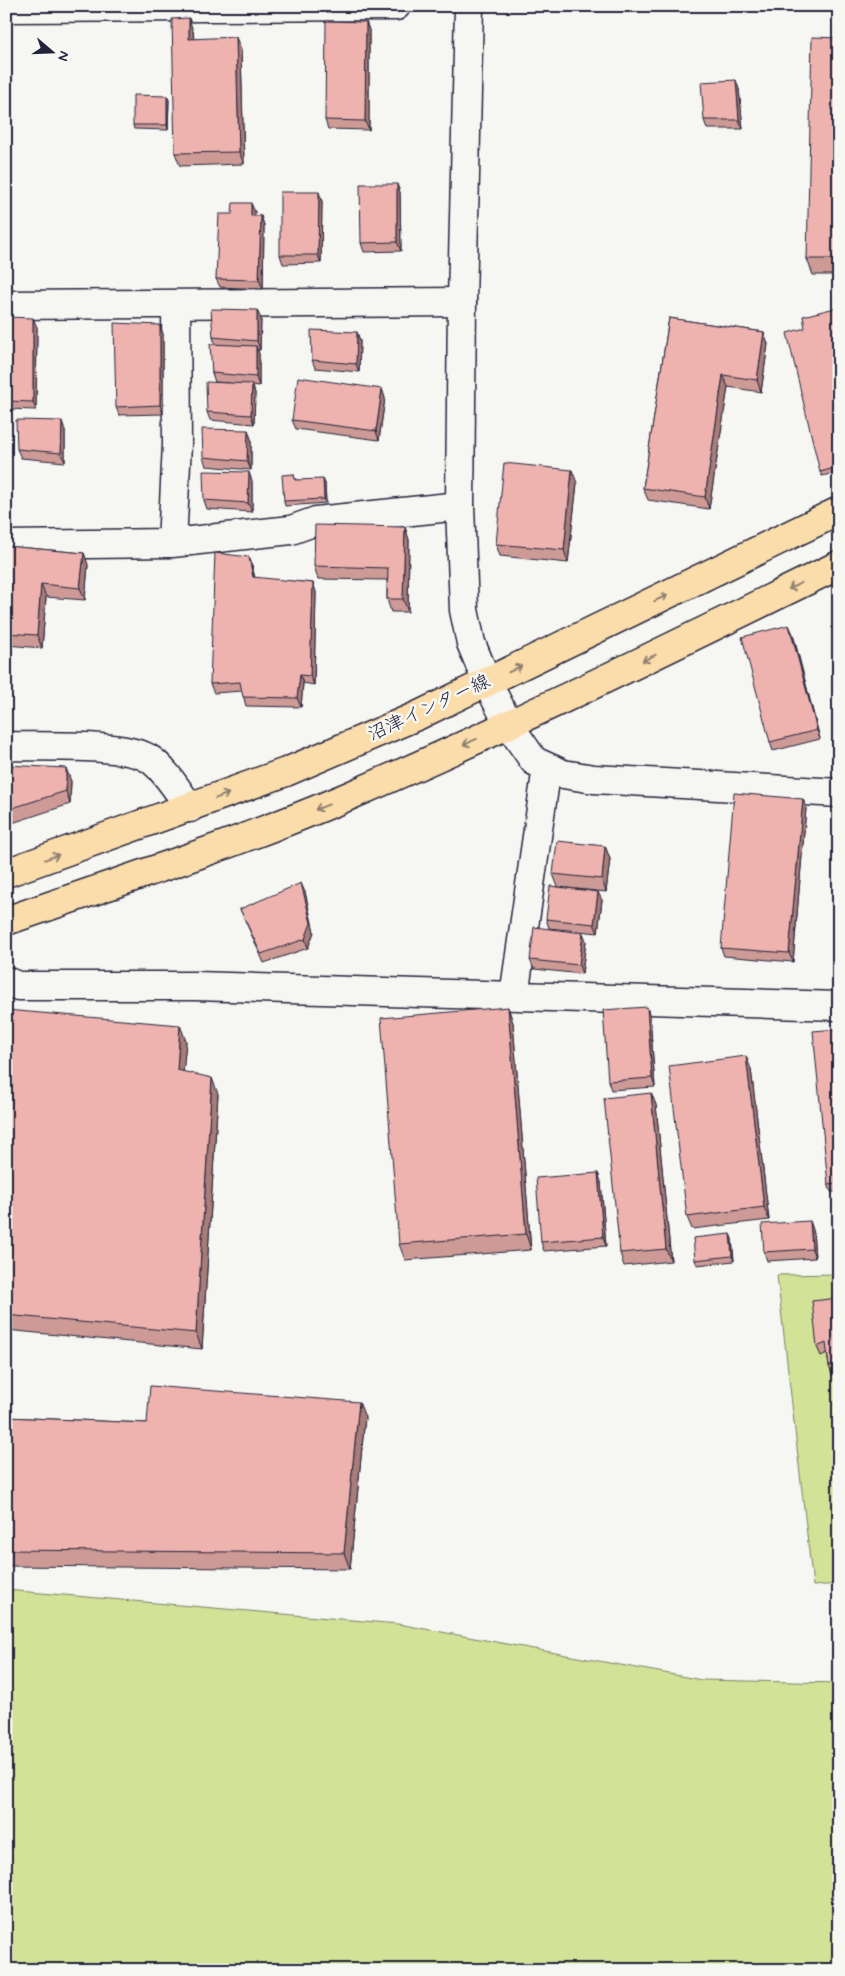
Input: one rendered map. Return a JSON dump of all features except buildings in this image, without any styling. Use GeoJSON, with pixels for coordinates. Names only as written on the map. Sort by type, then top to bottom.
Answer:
{"type":"FeatureCollection","features":[{"type":"Feature","properties":{"kind":"main road","name":"沼津インター線"},"geometry":{"type":"LineString","coordinates":[[6,873],[190,808],[304,764],[419,715],[839,511]]}},
{"type":"Feature","properties":{"kind":"main road"},"geometry":{"type":"LineString","coordinates":[[6,921],[242,838],[321,807],[509,725],[839,565]]}},
{"type":"Feature","properties":{"kind":"street"},"geometry":{"type":"LineString","coordinates":[[6,8],[396,6]]}},
{"type":"Feature","properties":{"kind":"street"},"geometry":{"type":"LineString","coordinates":[[469,6],[462,302],[460,506],[464,610],[470,643],[487,682],[509,725],[534,761],[563,774],[594,779],[839,793]]}},
{"type":"Feature","properties":{"kind":"street"},"geometry":{"type":"LineString","coordinates":[[6,305],[462,302]]}},
{"type":"Feature","properties":{"kind":"street"},"geometry":{"type":"LineString","coordinates":[[172,543],[177,444],[176,304]]}},
{"type":"Feature","properties":{"kind":"street"},"geometry":{"type":"LineString","coordinates":[[6,545],[172,543],[291,530],[316,521],[460,506]]}},
{"type":"Feature","properties":{"kind":"street"},"geometry":{"type":"LineString","coordinates":[[6,746],[119,749],[148,758],[167,777],[190,808]]}},
{"type":"Feature","properties":{"kind":"street"},"geometry":{"type":"LineString","coordinates":[[514,996],[547,767]]}},
{"type":"Feature","properties":{"kind":"street"},"geometry":{"type":"LineString","coordinates":[[6,981],[18,986],[195,986],[839,1006]]}},
{"type":"Feature","properties":{"kind":"green space"},"geometry":{"type":"Polygon","coordinates":[[[839,1274],[839,1584],[813,1586],[777,1275],[839,1274]]]}},
{"type":"Feature","properties":{"kind":"green space"},"geometry":{"type":"Polygon","coordinates":[[[6,1590],[398,1624],[702,1680],[839,1683],[839,1970],[6,1970],[6,1590]]]}}]}
